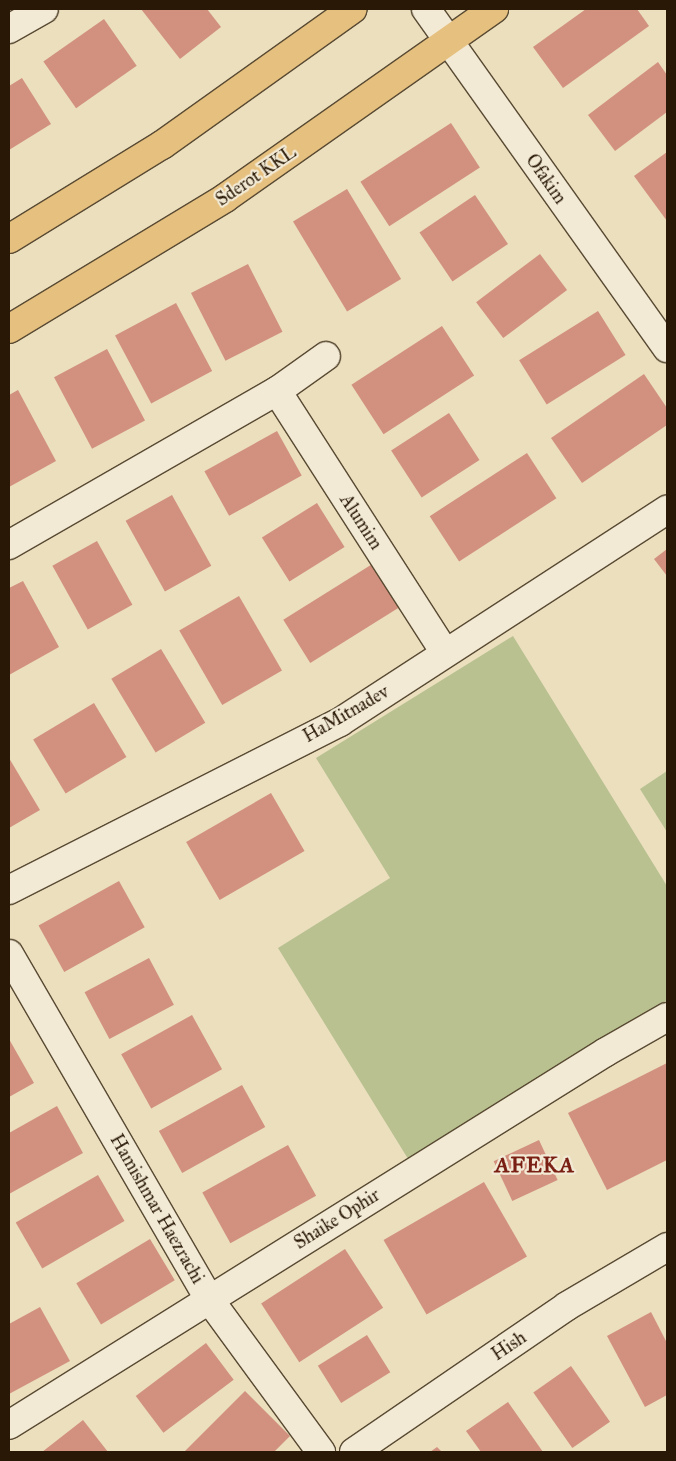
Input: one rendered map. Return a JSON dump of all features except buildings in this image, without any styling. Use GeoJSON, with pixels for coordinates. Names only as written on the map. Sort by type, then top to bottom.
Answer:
{"type":"FeatureCollection","features":[{"type":"Feature","properties":{"kind":"main road"},"geometry":{"type":"LineString","coordinates":[[9,239],[162,146],[353,9]]}},
{"type":"Feature","properties":{"kind":"main road","name":"Sderot KKL"},"geometry":{"type":"LineString","coordinates":[[9,330],[225,198],[494,9]]}},
{"type":"Feature","properties":{"kind":"street"},"geometry":{"type":"LineString","coordinates":[[9,29],[44,9]]}},
{"type":"Feature","properties":{"kind":"street","name":"Ofakim"},"geometry":{"type":"LineString","coordinates":[[426,9],[667,348]]}},
{"type":"Feature","properties":{"kind":"street"},"geometry":{"type":"LineString","coordinates":[[9,546],[277,391],[326,356]]}},
{"type":"Feature","properties":{"kind":"street","name":"Alumim"},"geometry":{"type":"LineString","coordinates":[[277,391],[445,653]]}},
{"type":"Feature","properties":{"kind":"street","name":"HaMitnadev"},"geometry":{"type":"LineString","coordinates":[[9,890],[340,722],[667,510]]}},
{"type":"Feature","properties":{"kind":"street","name":"Hamishmar Haezrachi"},"geometry":{"type":"LineString","coordinates":[[9,954],[209,1299],[321,1452]]}},
{"type":"Feature","properties":{"kind":"street","name":"Shaike Ophir"},"geometry":{"type":"LineString","coordinates":[[9,1424],[606,1052],[667,1017]]}},
{"type":"Feature","properties":{"kind":"street","name":"Hish"},"geometry":{"type":"LineString","coordinates":[[354,1452],[567,1306],[667,1246]]}},
{"type":"Feature","properties":{"kind":"green space"},"geometry":{"type":"Polygon","coordinates":[[[513,636],[667,886],[667,1000],[410,1162],[278,948],[390,878],[316,758],[513,636]]]}},
{"type":"Feature","properties":{"kind":"green space"},"geometry":{"type":"Polygon","coordinates":[[[667,771],[667,832],[640,789],[667,771]]]}},
{"type":"Feature","properties":{"kind":"district","name":"AFEKA"},"geometry":{"type":"Point","coordinates":[535,1165]}}]}
